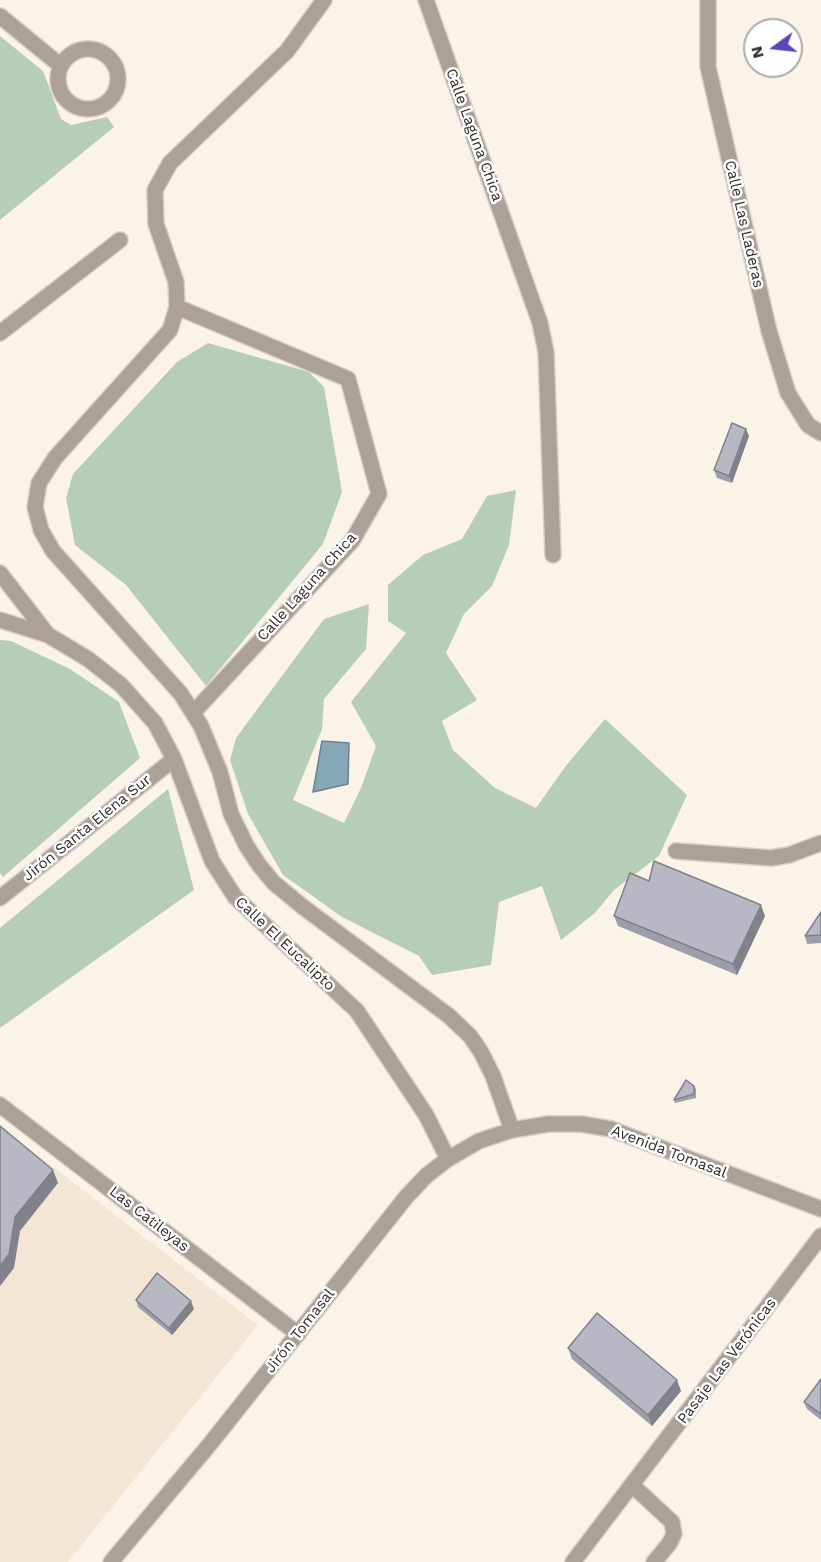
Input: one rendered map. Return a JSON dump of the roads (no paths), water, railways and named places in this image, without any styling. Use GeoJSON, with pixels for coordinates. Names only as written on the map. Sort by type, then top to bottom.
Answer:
{"type":"FeatureCollection","features":[{"type":"Feature","properties":{"kind":"street"},"geometry":{"type":"LineString","coordinates":[[324,0],[287,51],[170,163],[155,190],[156,224],[176,282],[177,307],[170,330],[55,458],[39,483],[35,507],[41,530],[53,552],[181,694],[193,713],[201,726],[220,772],[231,814],[259,865],[274,883],[303,907],[449,1016],[470,1036],[493,1076],[512,1130]]}},
{"type":"Feature","properties":{"kind":"street","name":"Calle Laguna Chica"},"geometry":{"type":"LineString","coordinates":[[426,0],[540,323],[546,352],[553,555]]}},
{"type":"Feature","properties":{"kind":"street","name":"Calle Las Laderas"},"geometry":{"type":"LineString","coordinates":[[708,0],[708,67],[769,331],[788,393],[808,425],[821,434]]}},
{"type":"Feature","properties":{"kind":"street"},"geometry":{"type":"LineString","coordinates":[[0,16],[61,66]]}},
{"type":"Feature","properties":{"kind":"street"},"geometry":{"type":"LineString","coordinates":[[0,333],[120,240]]}},
{"type":"Feature","properties":{"kind":"street","name":"Calle Laguna Chica"},"geometry":{"type":"LineString","coordinates":[[177,307],[348,379],[379,494],[352,541],[193,713]]}},
{"type":"Feature","properties":{"kind":"street"},"geometry":{"type":"LineString","coordinates":[[0,573],[48,636]]}},
{"type":"Feature","properties":{"kind":"street","name":"Calle El Eucalipto"},"geometry":{"type":"LineString","coordinates":[[0,620],[48,636],[88,659],[121,685],[155,723],[174,759],[212,861],[234,897],[357,1011],[426,1115],[448,1159]]}},
{"type":"Feature","properties":{"kind":"street","name":"Jirón Santa Elena Sur"},"geometry":{"type":"LineString","coordinates":[[0,898],[174,759]]}},
{"type":"Feature","properties":{"kind":"street"},"geometry":{"type":"LineString","coordinates":[[676,851],[771,858],[789,855],[821,843]]}},
{"type":"Feature","properties":{"kind":"street","name":"Las Catileyas"},"geometry":{"type":"LineString","coordinates":[[0,1105],[298,1334]]}},
{"type":"Feature","properties":{"kind":"street","name":"Avenida Tomasal"},"geometry":{"type":"LineString","coordinates":[[512,1130],[548,1124],[581,1124],[611,1129],[821,1209]]}},
{"type":"Feature","properties":{"kind":"street","name":"Jirón Tomasal"},"geometry":{"type":"LineString","coordinates":[[111,1562],[210,1444],[407,1196],[427,1175],[448,1159],[479,1141],[512,1130]]}},
{"type":"Feature","properties":{"kind":"street","name":"Pasaje Las Verónicas"},"geometry":{"type":"LineString","coordinates":[[573,1562],[821,1236]]}},
{"type":"Feature","properties":{"kind":"street"},"geometry":{"type":"LineString","coordinates":[[632,1485],[672,1522],[674,1534],[654,1562]]}},
{"type":"Feature","properties":{"kind":"water"},"geometry":{"type":"Polygon","coordinates":[[[322,741],[349,743],[348,784],[313,792],[322,741]]]}}]}
